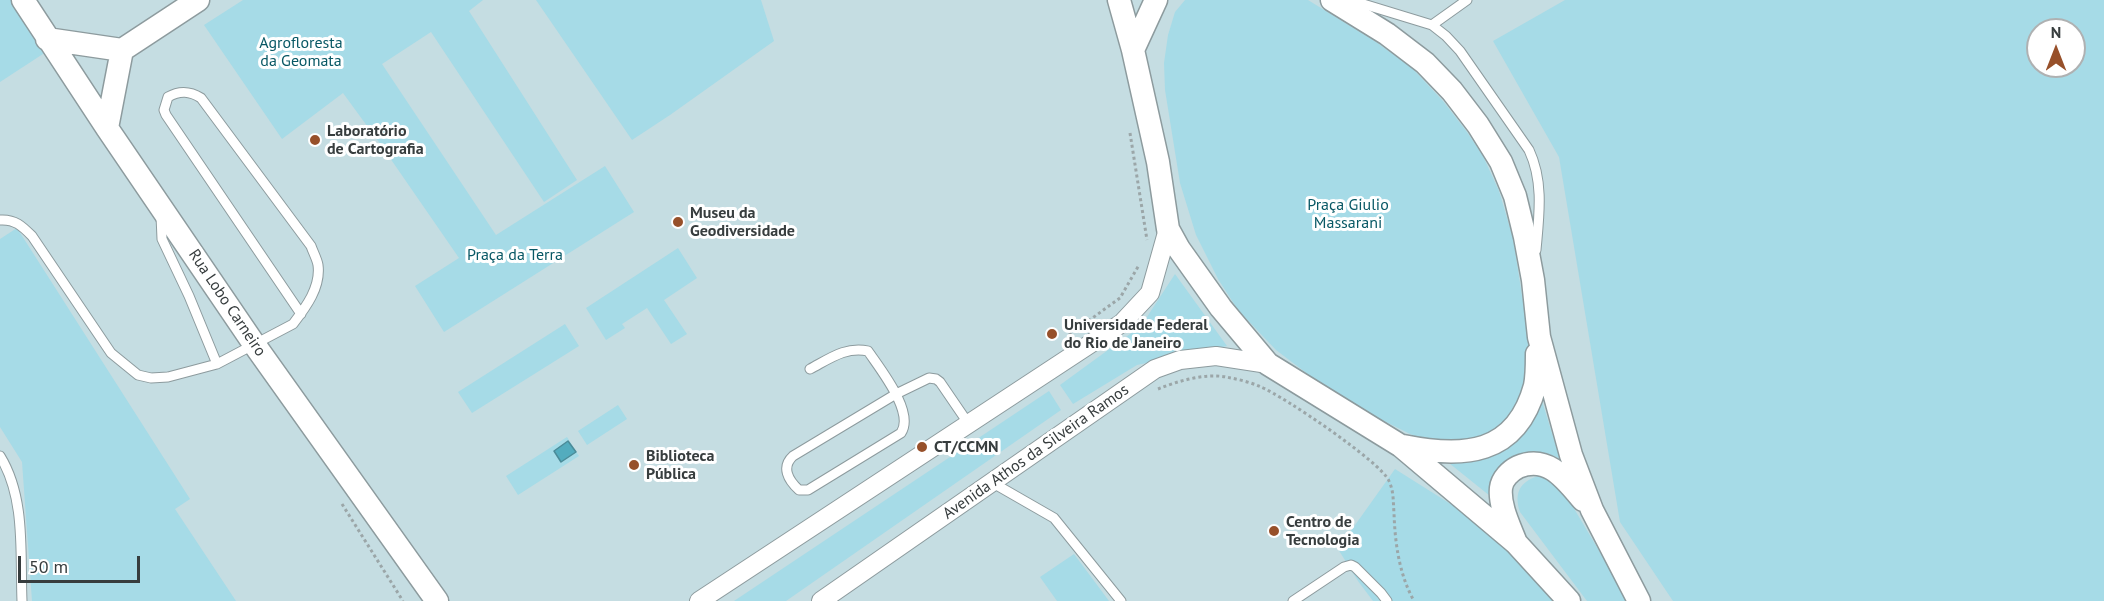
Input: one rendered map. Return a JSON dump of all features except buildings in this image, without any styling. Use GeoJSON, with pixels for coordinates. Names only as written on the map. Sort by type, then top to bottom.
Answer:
{"type":"FeatureCollection","features":[{"type":"Feature","properties":{"kind":"street","name":"Rua Lobo Carneiro"},"geometry":{"type":"LineString","coordinates":[[23,0],[107,128],[430,599]]}},
{"type":"Feature","properties":{"kind":"street"},"geometry":{"type":"LineString","coordinates":[[47,39],[122,50],[198,0]]}},
{"type":"Feature","properties":{"kind":"street"},"geometry":{"type":"LineString","coordinates":[[1119,0],[1133,50],[1158,162],[1168,229],[1179,249],[1221,308],[1269,364],[1401,446],[1516,543],[1569,601]]}},
{"type":"Feature","properties":{"kind":"street"},"geometry":{"type":"LineString","coordinates":[[1133,50],[1149,10],[1156,0]]}},
{"type":"Feature","properties":{"kind":"street"},"geometry":{"type":"LineString","coordinates":[[1332,0],[1387,34],[1425,63],[1452,91],[1478,125],[1501,162],[1515,196],[1525,237],[1533,279],[1539,337],[1571,455],[1592,510],[1639,601]]}},
{"type":"Feature","properties":{"kind":"street"},"geometry":{"type":"LineString","coordinates":[[107,128],[122,50]]}},
{"type":"Feature","properties":{"kind":"street"},"geometry":{"type":"LineString","coordinates":[[699,601],[1122,323],[1150,293],[1168,229]]}},
{"type":"Feature","properties":{"kind":"street"},"geometry":{"type":"LineString","coordinates":[[1401,446],[1436,452],[1461,452],[1488,447],[1508,433],[1524,414],[1535,384],[1539,337]]}},
{"type":"Feature","properties":{"kind":"street","name":"Avenida Athos da Silveira Ramos"},"geometry":{"type":"LineString","coordinates":[[821,601],[1155,369],[1180,360],[1216,356],[1269,364]]}},
{"type":"Feature","properties":{"kind":"street"},"geometry":{"type":"LineString","coordinates":[[1516,543],[1506,516],[1501,489],[1505,478],[1514,469],[1527,464],[1540,464],[1552,468],[1592,510]]}},
{"type":"Feature","properties":{"kind":"lane"},"geometry":{"type":"LineString","coordinates":[[1350,0],[1432,25],[1446,36],[1460,51],[1529,150],[1538,172],[1540,207],[1533,279]]}},
{"type":"Feature","properties":{"kind":"lane"},"geometry":{"type":"LineString","coordinates":[[1432,25],[1467,0]]}},
{"type":"Feature","properties":{"kind":"lane"},"geometry":{"type":"LineString","coordinates":[[0,220],[9,220],[19,224],[32,236],[111,353],[138,375],[151,378],[168,377],[217,364],[293,324],[301,314],[308,304],[316,284],[318,265],[311,246],[201,98],[193,93],[176,93],[168,97],[164,110],[171,124],[301,314]]}},
{"type":"Feature","properties":{"kind":"lane"},"geometry":{"type":"LineString","coordinates":[[163,208],[160,220],[162,239],[217,364]]}},
{"type":"Feature","properties":{"kind":"lane"},"geometry":{"type":"LineString","coordinates":[[810,369],[846,351],[858,348],[868,351],[896,394],[906,420],[906,427],[901,433],[808,490],[800,490],[795,486],[785,468],[787,461],[896,394],[929,378],[936,379],[968,423]]}},
{"type":"Feature","properties":{"kind":"lane"},"geometry":{"type":"LineString","coordinates":[[0,456],[15,493],[20,519],[22,601]]}},
{"type":"Feature","properties":{"kind":"lane"},"geometry":{"type":"LineString","coordinates":[[993,483],[1054,518],[1121,601]]}},
{"type":"Feature","properties":{"kind":"lane"},"geometry":{"type":"LineString","coordinates":[[1293,601],[1344,567],[1351,565],[1387,601]]}},
{"type":"Feature","properties":{"kind":"path"},"geometry":{"type":"LineString","coordinates":[[1130,128],[1148,249]]}},
{"type":"Feature","properties":{"kind":"path"},"geometry":{"type":"LineString","coordinates":[[1066,338],[1120,298],[1143,259]]}},
{"type":"Feature","properties":{"kind":"path"},"geometry":{"type":"LineString","coordinates":[[1155,390],[1195,379],[1223,376],[1260,386],[1323,425],[1377,467],[1388,478],[1394,495],[1398,555],[1405,585],[1414,601]]}},
{"type":"Feature","properties":{"kind":"shaded area","name":"Universidade Federal do Rio de Janeiro"},"geometry":{"type":"Polygon","coordinates":[[[0,0],[2104,0],[2104,601],[0,601],[0,0]]]}},
{"type":"Feature","properties":{"kind":"shaded area"},"geometry":{"type":"Polygon","coordinates":[[[568,441],[576,452],[561,462],[554,451],[568,441]]]}},
{"type":"Feature","properties":{"kind":"green space"},"geometry":{"type":"Polygon","coordinates":[[[0,0],[11,0],[46,52],[0,82],[0,0]]]}},
{"type":"Feature","properties":{"kind":"green space"},"geometry":{"type":"Polygon","coordinates":[[[243,0],[483,0],[469,11],[577,180],[544,202],[431,32],[382,64],[496,235],[605,166],[634,212],[444,332],[415,286],[459,258],[343,93],[282,139],[204,25],[243,0]]]}},
{"type":"Feature","properties":{"kind":"green space"},"geometry":{"type":"Polygon","coordinates":[[[536,0],[761,0],[774,41],[632,140],[536,0]]]}},
{"type":"Feature","properties":{"kind":"green space","name":"Praça Giulio Massarani"},"geometry":{"type":"Polygon","coordinates":[[[1185,0],[1308,0],[1376,42],[1412,68],[1443,101],[1467,132],[1483,156],[1499,191],[1513,238],[1528,334],[1529,364],[1524,395],[1498,433],[1476,443],[1432,442],[1410,434],[1380,419],[1309,375],[1276,350],[1238,310],[1218,279],[1196,235],[1180,183],[1165,90],[1164,63],[1168,35],[1175,12],[1185,0]]]}},
{"type":"Feature","properties":{"kind":"green space"},"geometry":{"type":"Polygon","coordinates":[[[1565,0],[2104,0],[2104,601],[1673,601],[1620,522],[1559,157],[1493,41],[1565,0]]]}},
{"type":"Feature","properties":{"kind":"green space"},"geometry":{"type":"Polygon","coordinates":[[[17,228],[190,499],[175,509],[236,601],[32,601],[22,462],[0,427],[0,239],[17,228]]]}},
{"type":"Feature","properties":{"kind":"green space"},"geometry":{"type":"Polygon","coordinates":[[[678,248],[697,278],[664,300],[687,334],[671,344],[647,308],[622,324],[625,328],[606,340],[586,308],[678,248]]]}},
{"type":"Feature","properties":{"kind":"green space"},"geometry":{"type":"Polygon","coordinates":[[[1175,274],[1227,346],[1137,365],[1073,404],[1060,385],[1141,326],[1175,274]]]}},
{"type":"Feature","properties":{"kind":"green space"},"geometry":{"type":"Polygon","coordinates":[[[565,324],[579,346],[472,413],[458,392],[565,324]]]}},
{"type":"Feature","properties":{"kind":"green space"},"geometry":{"type":"Polygon","coordinates":[[[1049,391],[1061,410],[786,601],[734,601],[1049,391]]]}},
{"type":"Feature","properties":{"kind":"green space"},"geometry":{"type":"Polygon","coordinates":[[[1542,401],[1560,459],[1537,452],[1513,458],[1495,500],[1449,463],[1480,459],[1505,447],[1526,428],[1542,401]]]}},
{"type":"Feature","properties":{"kind":"green space"},"geometry":{"type":"Polygon","coordinates":[[[618,405],[627,419],[587,445],[578,431],[618,405]]]}},
{"type":"Feature","properties":{"kind":"green space"},"geometry":{"type":"Polygon","coordinates":[[[567,437],[579,456],[518,495],[506,476],[567,437]]]}},
{"type":"Feature","properties":{"kind":"green space"},"geometry":{"type":"Polygon","coordinates":[[[1395,469],[1476,520],[1558,601],[1373,601],[1338,549],[1395,469]]]}},
{"type":"Feature","properties":{"kind":"green space"},"geometry":{"type":"Polygon","coordinates":[[[1538,476],[1545,476],[1560,485],[1629,601],[1587,601],[1520,512],[1518,494],[1522,485],[1538,476]]]}},
{"type":"Feature","properties":{"kind":"green space"},"geometry":{"type":"Polygon","coordinates":[[[1074,554],[1109,601],[1057,601],[1040,577],[1074,554]]]}},
{"type":"Feature","properties":{"kind":"place","name":"Laboratório de Cartografia"},"geometry":{"type":"Point","coordinates":[315,140]}},
{"type":"Feature","properties":{"kind":"place","name":"Museu da Geodiversidade"},"geometry":{"type":"Point","coordinates":[678,222]}},
{"type":"Feature","properties":{"kind":"place","name":"Universidade Federal do Rio de Janeiro"},"geometry":{"type":"Point","coordinates":[1052,334]}},
{"type":"Feature","properties":{"kind":"place","name":"CT/CCMN"},"geometry":{"type":"Point","coordinates":[922,447]}},
{"type":"Feature","properties":{"kind":"place","name":"Biblioteca Pública"},"geometry":{"type":"Point","coordinates":[634,465]}},
{"type":"Feature","properties":{"kind":"place","name":"Centro de Tecnologia"},"geometry":{"type":"Point","coordinates":[1274,531]}},
{"type":"Feature","properties":{"kind":"park label","name":"Agrofloresta da Geomata"},"geometry":{"type":"Point","coordinates":[301,52]}},
{"type":"Feature","properties":{"kind":"park label","name":"Praça da Terra"},"geometry":{"type":"Point","coordinates":[515,255]}}]}
